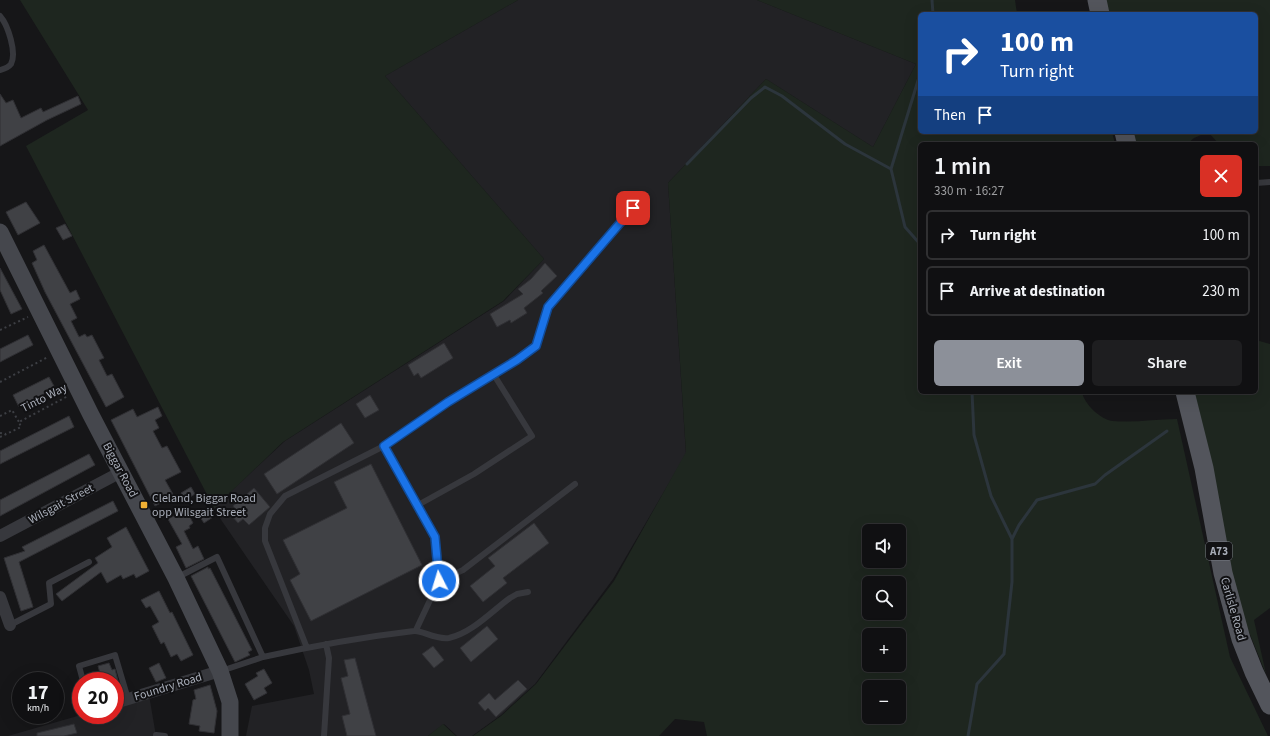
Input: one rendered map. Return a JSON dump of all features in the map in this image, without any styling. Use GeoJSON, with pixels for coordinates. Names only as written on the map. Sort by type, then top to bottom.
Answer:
{"type":"FeatureCollection","features":[{"type":"Feature","properties":{"kind":"main road"},"geometry":{"type":"LineString","coordinates":[[1097,0],[1100,12]]}},
{"type":"Feature","properties":{"kind":"main road","name":"Carlisle Road"},"geometry":{"type":"LineString","coordinates":[[1186,394],[1204,468],[1223,573],[1241,639],[1254,672],[1270,705]]}},
{"type":"Feature","properties":{"kind":"street","name":"Biggar Road"},"geometry":{"type":"LineString","coordinates":[[0,232],[58,352],[176,578],[220,671],[230,702],[230,736]]}},
{"type":"Feature","properties":{"kind":"street","name":"Wilsgait Street"},"geometry":{"type":"LineString","coordinates":[[0,536],[121,472]]}},
{"type":"Feature","properties":{"kind":"street"},"geometry":{"type":"LineString","coordinates":[[0,597],[10,625]]}},
{"type":"Feature","properties":{"kind":"street","name":"Foundry Road"},"geometry":{"type":"LineString","coordinates":[[124,700],[220,671]]}},
{"type":"Feature","properties":{"kind":"lane"},"geometry":{"type":"LineString","coordinates":[[0,16],[13,45],[12,63],[8,67],[0,70]]}},
{"type":"Feature","properties":{"kind":"lane"},"geometry":{"type":"LineString","coordinates":[[1258,183],[1270,182]]}},
{"type":"Feature","properties":{"kind":"lane"},"geometry":{"type":"LineString","coordinates":[[307,648],[265,541],[265,528],[270,514],[285,496],[384,446],[448,402],[494,375],[536,346],[548,307],[633,208]]}},
{"type":"Feature","properties":{"kind":"lane"},"geometry":{"type":"LineString","coordinates":[[418,505],[474,474],[532,436],[494,375]]}},
{"type":"Feature","properties":{"kind":"lane"},"geometry":{"type":"LineString","coordinates":[[384,446],[435,537],[439,581],[416,630]]}},
{"type":"Feature","properties":{"kind":"lane"},"geometry":{"type":"LineString","coordinates":[[439,581],[463,570],[575,484]]}},
{"type":"Feature","properties":{"kind":"lane"},"geometry":{"type":"LineString","coordinates":[[176,578],[217,557],[263,657]]}},
{"type":"Feature","properties":{"kind":"lane"},"geometry":{"type":"LineString","coordinates":[[10,625],[51,604],[49,583],[89,562]]}},
{"type":"Feature","properties":{"kind":"lane"},"geometry":{"type":"LineString","coordinates":[[220,671],[263,657],[326,644],[416,630],[436,638],[449,638],[466,631],[510,598],[517,594],[528,592]]}},
{"type":"Feature","properties":{"kind":"lane"},"geometry":{"type":"LineString","coordinates":[[324,736],[329,658],[326,644]]}},
{"type":"Feature","properties":{"kind":"lane"},"geometry":{"type":"LineString","coordinates":[[81,672],[79,666],[115,655],[120,672]]}},
{"type":"Feature","properties":{"kind":"lane"},"geometry":{"type":"LineString","coordinates":[[124,685],[128,699]]}},
{"type":"Feature","properties":{"kind":"lane"},"geometry":{"type":"LineString","coordinates":[[156,735],[165,736]]}},
{"type":"Feature","properties":{"kind":"path"},"geometry":{"type":"LineString","coordinates":[[0,330],[38,312]]}},
{"type":"Feature","properties":{"kind":"path"},"geometry":{"type":"LineString","coordinates":[[0,382],[58,352]]}},
{"type":"Feature","properties":{"kind":"path","name":"Tinto Way"},"geometry":{"type":"LineString","coordinates":[[19,422],[78,391]]}},
{"type":"Feature","properties":{"kind":"path","name":"Tinto Way"},"geometry":{"type":"LineString","coordinates":[[0,416],[12,410],[21,427],[0,437]]}},
{"type":"Feature","properties":{"kind":"path"},"geometry":{"type":"LineString","coordinates":[[0,432],[6,434]]}},
{"type":"Feature","properties":{"kind":"shaded area"},"geometry":{"type":"Polygon","coordinates":[[[20,0],[518,0],[385,76],[544,259],[503,301],[283,442],[214,508],[26,146],[88,110],[20,0]]]}},
{"type":"Feature","properties":{"kind":"shaded area"},"geometry":{"type":"Polygon","coordinates":[[[518,0],[757,0],[916,64],[873,147],[766,79],[668,183],[686,454],[613,579],[535,684],[501,715],[472,736],[457,736],[444,724],[428,736],[246,736],[252,706],[314,694],[309,670],[294,626],[213,508],[285,441],[504,301],[544,259],[385,76],[518,0]]]}},
{"type":"Feature","properties":{"kind":"shaded area"},"geometry":{"type":"Polygon","coordinates":[[[757,0],[1015,0],[1017,12],[918,12],[918,134],[1112,134],[1114,142],[918,142],[918,394],[1082,394],[1094,411],[1098,415],[1108,420],[1129,422],[1177,419],[1230,657],[1268,736],[707,736],[704,722],[675,719],[659,736],[473,736],[501,716],[536,684],[614,581],[686,452],[668,183],[766,79],[873,147],[916,64],[757,0]]]}},
{"type":"Feature","properties":{"kind":"shaded area"},"geometry":{"type":"Polygon","coordinates":[[[1105,0],[1270,0],[1270,166],[1258,166],[1258,142],[1217,142],[1210,134],[1258,134],[1258,12],[1108,12],[1105,0]]]}},
{"type":"Feature","properties":{"kind":"shaded area"},"geometry":{"type":"Polygon","coordinates":[[[1131,134],[1203,134],[1189,142],[1133,142],[1131,134]]]}},
{"type":"Feature","properties":{"kind":"shaded area"},"geometry":{"type":"Polygon","coordinates":[[[1258,341],[1270,344],[1270,608],[1254,620],[1266,674],[1240,610],[1193,394],[1258,394],[1258,341]]]}},
{"type":"Feature","properties":{"kind":"shaded area"},"geometry":{"type":"Polygon","coordinates":[[[149,695],[156,736],[8,736],[50,724],[64,724],[64,720],[72,718],[72,724],[124,724],[124,702],[149,695]]]}},
{"type":"Feature","properties":{"kind":"shaded area"},"geometry":{"type":"Polygon","coordinates":[[[443,724],[456,736],[428,736],[443,724]]]}},
{"type":"Feature","properties":{"kind":"building"},"geometry":{"type":"Polygon","coordinates":[[[0,94],[6,103],[13,100],[21,118],[41,108],[43,112],[78,96],[81,104],[47,120],[0,146],[0,94]]]}},
{"type":"Feature","properties":{"kind":"building"},"geometry":{"type":"Polygon","coordinates":[[[26,202],[40,223],[18,235],[6,212],[26,202]]]}},
{"type":"Feature","properties":{"kind":"building"},"geometry":{"type":"Polygon","coordinates":[[[65,224],[72,236],[63,240],[56,228],[65,224]]]}},
{"type":"Feature","properties":{"kind":"building"},"geometry":{"type":"Polygon","coordinates":[[[44,245],[70,293],[76,290],[80,299],[70,304],[77,318],[71,321],[79,337],[85,334],[87,337],[92,335],[104,358],[99,360],[107,376],[112,374],[124,397],[106,407],[45,292],[32,263],[37,260],[33,251],[44,245]]]}},
{"type":"Feature","properties":{"kind":"building"},"geometry":{"type":"Polygon","coordinates":[[[545,263],[557,276],[541,291],[543,293],[524,308],[527,313],[511,323],[510,320],[497,327],[490,314],[523,294],[518,289],[531,279],[545,263]]]}},
{"type":"Feature","properties":{"kind":"building"},"geometry":{"type":"Polygon","coordinates":[[[0,268],[22,309],[11,314],[0,290],[0,268]]]}},
{"type":"Feature","properties":{"kind":"building"},"geometry":{"type":"Polygon","coordinates":[[[28,335],[33,345],[0,362],[0,349],[28,335]]]}},
{"type":"Feature","properties":{"kind":"building"},"geometry":{"type":"Polygon","coordinates":[[[444,343],[453,358],[421,378],[418,373],[414,376],[408,365],[444,343]]]}},
{"type":"Feature","properties":{"kind":"building"},"geometry":{"type":"Polygon","coordinates":[[[49,377],[55,388],[19,407],[13,395],[49,377]]]}},
{"type":"Feature","properties":{"kind":"building"},"geometry":{"type":"Polygon","coordinates":[[[370,395],[379,410],[365,418],[356,404],[370,395]]]}},
{"type":"Feature","properties":{"kind":"building"},"geometry":{"type":"Polygon","coordinates":[[[158,407],[162,416],[155,420],[159,428],[153,431],[162,448],[167,446],[181,472],[165,480],[174,496],[155,506],[111,420],[133,409],[137,417],[158,407]]]}},
{"type":"Feature","properties":{"kind":"building"},"geometry":{"type":"Polygon","coordinates":[[[69,416],[74,427],[0,464],[0,451],[69,416]]]}},
{"type":"Feature","properties":{"kind":"building"},"geometry":{"type":"Polygon","coordinates":[[[341,423],[354,443],[277,494],[264,474],[341,423]]]}},
{"type":"Feature","properties":{"kind":"building"},"geometry":{"type":"Polygon","coordinates":[[[89,454],[95,465],[0,516],[0,500],[89,454]]]}},
{"type":"Feature","properties":{"kind":"building"},"geometry":{"type":"Polygon","coordinates":[[[371,464],[422,565],[311,621],[290,580],[300,574],[283,540],[347,508],[334,482],[371,464]]]}},
{"type":"Feature","properties":{"kind":"building"},"geometry":{"type":"Polygon","coordinates":[[[191,487],[195,494],[185,500],[181,493],[191,487]]]}},
{"type":"Feature","properties":{"kind":"building"},"geometry":{"type":"Polygon","coordinates":[[[254,488],[270,507],[249,525],[243,519],[238,523],[232,516],[238,512],[233,506],[254,488]]]}},
{"type":"Feature","properties":{"kind":"building"},"geometry":{"type":"Polygon","coordinates":[[[113,501],[118,511],[19,562],[33,607],[21,611],[4,558],[25,551],[22,547],[113,501]]]}},
{"type":"Feature","properties":{"kind":"building"},"geometry":{"type":"Polygon","coordinates":[[[207,508],[213,517],[204,523],[198,514],[207,508]]]}},
{"type":"Feature","properties":{"kind":"building"},"geometry":{"type":"Polygon","coordinates":[[[186,510],[193,523],[189,526],[190,528],[184,531],[193,549],[198,546],[204,559],[186,568],[176,547],[182,544],[168,519],[186,510]]]}},
{"type":"Feature","properties":{"kind":"building"},"geometry":{"type":"Polygon","coordinates":[[[534,523],[549,543],[503,578],[507,583],[483,602],[470,586],[495,566],[488,558],[534,523]]]}},
{"type":"Feature","properties":{"kind":"building"},"geometry":{"type":"Polygon","coordinates":[[[126,527],[149,571],[136,578],[134,574],[123,579],[121,575],[107,583],[101,572],[62,601],[56,594],[98,563],[95,558],[112,547],[107,538],[126,527]]]}},
{"type":"Feature","properties":{"kind":"building"},"geometry":{"type":"Polygon","coordinates":[[[208,567],[208,569],[210,568],[252,650],[248,652],[250,655],[235,662],[191,576],[208,567]]]}},
{"type":"Feature","properties":{"kind":"building"},"geometry":{"type":"Polygon","coordinates":[[[159,591],[170,613],[172,612],[193,655],[181,661],[177,654],[171,657],[164,642],[161,644],[152,626],[159,622],[150,606],[146,608],[141,600],[159,591]]]}},
{"type":"Feature","properties":{"kind":"building"},"geometry":{"type":"Polygon","coordinates":[[[487,626],[498,639],[471,662],[460,648],[487,626]]]}},
{"type":"Feature","properties":{"kind":"building"},"geometry":{"type":"Polygon","coordinates":[[[433,646],[444,660],[434,668],[422,654],[433,646]]]}},
{"type":"Feature","properties":{"kind":"building"},"geometry":{"type":"Polygon","coordinates":[[[355,658],[376,736],[347,736],[342,716],[350,714],[341,678],[348,676],[344,660],[355,658]]]}},
{"type":"Feature","properties":{"kind":"building"},"geometry":{"type":"Polygon","coordinates":[[[109,663],[112,670],[115,669],[116,672],[100,672],[98,666],[109,663]]]}},
{"type":"Feature","properties":{"kind":"building"},"geometry":{"type":"Polygon","coordinates":[[[159,663],[166,678],[156,682],[149,668],[159,663]]]}},
{"type":"Feature","properties":{"kind":"building"},"geometry":{"type":"Polygon","coordinates":[[[264,669],[272,683],[264,688],[267,693],[254,700],[245,684],[258,676],[256,673],[264,669]]]}},
{"type":"Feature","properties":{"kind":"building"},"geometry":{"type":"Polygon","coordinates":[[[518,680],[527,689],[496,717],[488,708],[485,711],[478,703],[489,693],[495,700],[518,680]]]}},
{"type":"Feature","properties":{"kind":"building"},"geometry":{"type":"Polygon","coordinates":[[[210,685],[217,711],[214,733],[199,731],[200,726],[189,724],[193,700],[196,699],[194,690],[210,685]]]}},
{"type":"Feature","properties":{"kind":"building"},"geometry":{"type":"Polygon","coordinates":[[[74,724],[77,733],[64,736],[37,736],[37,733],[74,724]]]}},
{"type":"Feature","properties":{"kind":"waterway"},"geometry":{"type":"LineString","coordinates":[[932,0],[933,12]]}},
{"type":"Feature","properties":{"kind":"waterway"},"geometry":{"type":"LineString","coordinates":[[918,81],[891,169],[905,227],[918,242]]}},
{"type":"Feature","properties":{"kind":"waterway"},"geometry":{"type":"LineString","coordinates":[[687,164],[751,98],[765,87],[782,96],[845,144],[891,169]]}},
{"type":"Feature","properties":{"kind":"waterway"},"geometry":{"type":"LineString","coordinates":[[968,736],[977,684],[1004,654],[1012,582],[1012,539],[991,496],[974,435],[972,394]]}},
{"type":"Feature","properties":{"kind":"waterway"},"geometry":{"type":"LineString","coordinates":[[1012,539],[1019,525],[1037,500],[1095,484],[1105,475],[1167,431]]}},
{"type":"Feature","properties":{"kind":"place","name":"Cleland, Biggar Road opp Wilsgait Street"},"geometry":{"type":"Point","coordinates":[144,505]}},
{"type":"Feature","properties":{"kind":"route"},"geometry":{"type":"LineString","coordinates":[[439,581],[435,537],[384,446],[448,402],[471,390],[536,346],[548,307],[633,208]]}}]}
